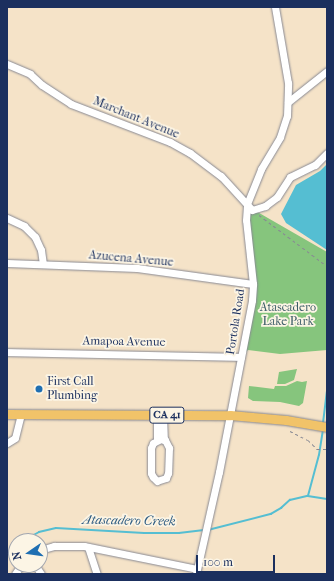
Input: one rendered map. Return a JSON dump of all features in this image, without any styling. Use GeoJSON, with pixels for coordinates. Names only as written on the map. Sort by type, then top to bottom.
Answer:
{"type":"FeatureCollection","features":[{"type":"Feature","properties":{"kind":"main road","name":"CA 41"},"geometry":{"type":"LineString","coordinates":[[7,414],[230,415],[286,420],[327,427]]}},
{"type":"Feature","properties":{"kind":"street","name":"Portola Road"},"geometry":{"type":"LineString","coordinates":[[196,571],[230,415],[253,284],[246,220],[247,204],[257,178],[285,126],[288,102],[285,64],[275,7]]}},
{"type":"Feature","properties":{"kind":"street","name":"Marchant Avenue"},"geometry":{"type":"LineString","coordinates":[[7,64],[30,74],[46,88],[71,104],[170,142],[190,153],[221,176],[247,204]]}},
{"type":"Feature","properties":{"kind":"street"},"geometry":{"type":"LineString","coordinates":[[288,102],[327,71]]}},
{"type":"Feature","properties":{"kind":"street"},"geometry":{"type":"LineString","coordinates":[[247,204],[252,210],[265,206],[277,196],[290,177],[315,165],[327,153]]}},
{"type":"Feature","properties":{"kind":"street"},"geometry":{"type":"LineString","coordinates":[[7,218],[20,224],[35,237],[41,250],[43,264]]}},
{"type":"Feature","properties":{"kind":"street","name":"Azucena Avenue"},"geometry":{"type":"LineString","coordinates":[[7,263],[137,268],[253,284]]}},
{"type":"Feature","properties":{"kind":"street","name":"Amapoa Avenue"},"geometry":{"type":"LineString","coordinates":[[7,352],[241,357]]}},
{"type":"Feature","properties":{"kind":"street"},"geometry":{"type":"LineString","coordinates":[[7,443],[15,438],[21,414]]}},
{"type":"Feature","properties":{"kind":"street"},"geometry":{"type":"LineString","coordinates":[[160,415],[160,440],[169,448],[168,473],[166,478],[161,481],[155,479],[151,473],[151,448],[153,443],[160,440]]}},
{"type":"Feature","properties":{"kind":"street"},"geometry":{"type":"LineString","coordinates":[[48,548],[69,545],[88,547],[196,571]]}},
{"type":"Feature","properties":{"kind":"street"},"geometry":{"type":"LineString","coordinates":[[88,547],[97,574]]}},
{"type":"Feature","properties":{"kind":"path"},"geometry":{"type":"LineString","coordinates":[[260,215],[327,266]]}},
{"type":"Feature","properties":{"kind":"path"},"geometry":{"type":"LineString","coordinates":[[290,431],[308,440],[317,449],[327,449]]}},
{"type":"Feature","properties":{"kind":"green space","name":"Atascadero Lake Park"},"geometry":{"type":"Polygon","coordinates":[[[247,206],[327,252],[327,350],[280,354],[248,350],[241,357],[254,283],[247,206]]]}},
{"type":"Feature","properties":{"kind":"green space"},"geometry":{"type":"Polygon","coordinates":[[[297,369],[294,380],[285,384],[277,384],[279,372],[297,369]]]}},
{"type":"Feature","properties":{"kind":"green space"},"geometry":{"type":"Polygon","coordinates":[[[297,381],[307,381],[303,403],[299,406],[280,402],[253,401],[248,398],[249,386],[274,389],[275,386],[286,386],[297,381]]]}},
{"type":"Feature","properties":{"kind":"water"},"geometry":{"type":"Polygon","coordinates":[[[327,164],[327,250],[286,223],[281,214],[296,185],[320,171],[327,164]]]}},
{"type":"Feature","properties":{"kind":"waterway"},"geometry":{"type":"LineString","coordinates":[[323,423],[327,392]]}},
{"type":"Feature","properties":{"kind":"waterway"},"geometry":{"type":"LineString","coordinates":[[308,496],[319,455],[323,429]]}},
{"type":"Feature","properties":{"kind":"waterway","name":"Atascadero Creek"},"geometry":{"type":"LineString","coordinates":[[208,530],[271,514],[290,500],[308,496],[327,499]]}},
{"type":"Feature","properties":{"kind":"waterway","name":"Atascadero Creek"},"geometry":{"type":"LineString","coordinates":[[37,533],[56,528],[144,533],[179,533],[204,530]]}},
{"type":"Feature","properties":{"kind":"place","name":"First Call Plumbing"},"geometry":{"type":"Point","coordinates":[39,389]}}]}
